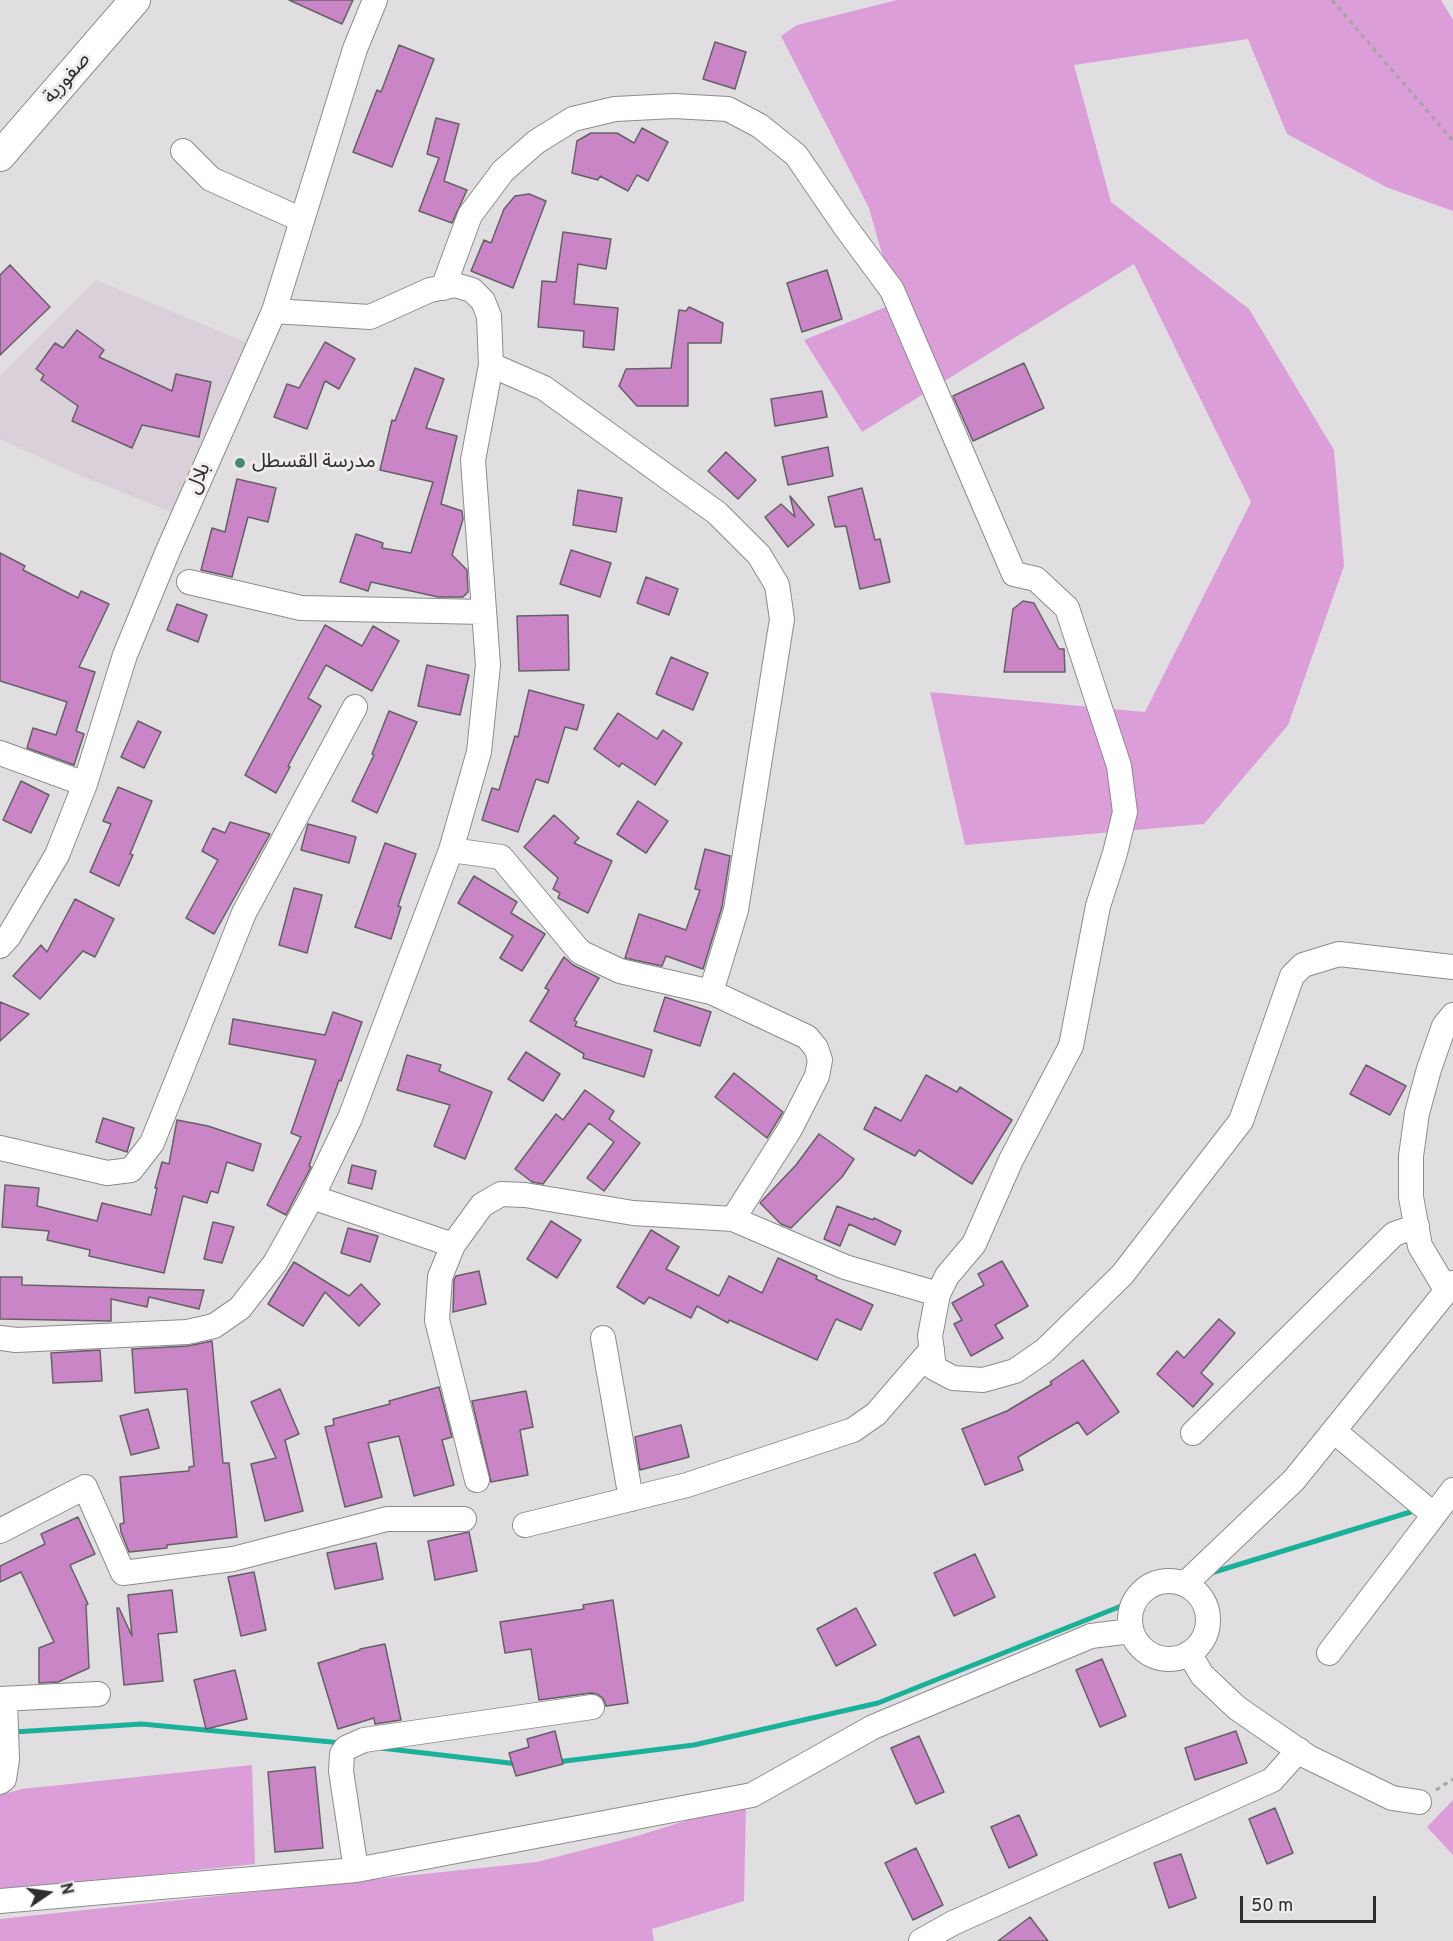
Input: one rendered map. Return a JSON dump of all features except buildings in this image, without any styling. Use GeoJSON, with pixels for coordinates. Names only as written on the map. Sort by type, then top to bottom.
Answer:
{"type":"FeatureCollection","features":[{"type":"Feature","properties":{"kind":"main road","name":"صفورية"},"geometry":{"type":"LineString","coordinates":[[0,126],[111,0]]}},
{"type":"Feature","properties":{"kind":"main road","name":"صفورية"},"geometry":{"type":"LineString","coordinates":[[0,156],[135,0]]}},
{"type":"Feature","properties":{"kind":"street","name":"بلال"},"geometry":{"type":"LineString","coordinates":[[0,946],[9,936],[57,855],[85,784],[125,655],[167,553],[274,311],[355,48],[375,0]]}},
{"type":"Feature","properties":{"kind":"street"},"geometry":{"type":"LineString","coordinates":[[443,288],[470,215],[503,171],[536,142],[573,119],[615,108],[674,106],[728,109],[760,126],[796,155],[892,290],[1014,574],[1036,579],[1067,608],[1119,766],[1125,812],[1115,854],[1098,906],[1071,1046],[1011,1160],[974,1244],[946,1276],[938,1294],[930,1335],[934,1368],[953,1378],[982,1380],[1015,1371],[1044,1351],[1122,1275],[1241,1121],[1292,976],[1303,964],[1339,954],[1453,967]]}},
{"type":"Feature","properties":{"kind":"street"},"geometry":{"type":"LineString","coordinates":[[183,151],[212,179],[302,220]]}},
{"type":"Feature","properties":{"kind":"street"},"geometry":{"type":"LineString","coordinates":[[0,1338],[16,1340],[187,1332],[214,1326],[240,1308],[275,1263],[312,1197],[350,1118],[451,850],[478,752],[488,665],[472,460],[491,365],[489,316],[483,302],[472,290],[456,285],[429,290],[370,317],[274,311]]}},
{"type":"Feature","properties":{"kind":"street"},"geometry":{"type":"LineString","coordinates":[[491,365],[544,388],[717,513],[759,555],[777,585],[782,619],[736,909],[711,992]]}},
{"type":"Feature","properties":{"kind":"street"},"geometry":{"type":"LineString","coordinates":[[189,582],[302,608],[484,612]]}},
{"type":"Feature","properties":{"kind":"street"},"geometry":{"type":"LineString","coordinates":[[0,1148],[107,1173],[130,1170],[145,1152],[152,1143],[244,914],[355,707]]}},
{"type":"Feature","properties":{"kind":"street"},"geometry":{"type":"LineString","coordinates":[[0,753],[85,784]]}},
{"type":"Feature","properties":{"kind":"street"},"geometry":{"type":"LineString","coordinates":[[451,850],[501,857],[580,952],[620,971],[711,992],[807,1037],[816,1048],[820,1060],[817,1076],[790,1129],[733,1219]]}},
{"type":"Feature","properties":{"kind":"street"},"geometry":{"type":"LineString","coordinates":[[1185,1584],[1294,1480],[1450,1287],[1420,1245],[1411,1197],[1411,1156],[1417,1113],[1429,1069],[1444,1026],[1453,1015]]}},
{"type":"Feature","properties":{"kind":"street"},"geometry":{"type":"LineString","coordinates":[[477,1480],[437,1320],[440,1277],[453,1245],[482,1205],[501,1194],[525,1195],[633,1213],[733,1219],[845,1267],[938,1294]]}},
{"type":"Feature","properties":{"kind":"street"},"geometry":{"type":"LineString","coordinates":[[312,1197],[453,1245]]}},
{"type":"Feature","properties":{"kind":"street"},"geometry":{"type":"LineString","coordinates":[[1193,1433],[1394,1234],[1417,1226]]}},
{"type":"Feature","properties":{"kind":"street"},"geometry":{"type":"LineString","coordinates":[[603,1338],[631,1499]]}},
{"type":"Feature","properties":{"kind":"street"},"geometry":{"type":"LineString","coordinates":[[525,1525],[687,1485],[854,1430],[876,1414],[932,1348]]}},
{"type":"Feature","properties":{"kind":"street"},"geometry":{"type":"LineString","coordinates":[[1334,1431],[1434,1515]]}},
{"type":"Feature","properties":{"kind":"street"},"geometry":{"type":"LineString","coordinates":[[0,1531],[85,1488],[123,1573],[232,1559],[387,1519],[464,1519]]}},
{"type":"Feature","properties":{"kind":"street"},"geometry":{"type":"LineString","coordinates":[[1329,1653],[1453,1490]]}},
{"type":"Feature","properties":{"kind":"street"},"geometry":{"type":"LineString","coordinates":[[1170,1580],[1185,1584],[1195,1590],[1203,1600],[1207,1617],[1205,1635],[1198,1646],[1189,1653],[1176,1658],[1162,1658],[1148,1653],[1138,1644],[1131,1631],[1130,1616],[1134,1602],[1143,1590],[1156,1582],[1170,1580]]}},
{"type":"Feature","properties":{"kind":"street"},"geometry":{"type":"LineString","coordinates":[[0,1901],[356,1870],[752,1795],[873,1727],[1091,1636],[1131,1631]]}},
{"type":"Feature","properties":{"kind":"street"},"geometry":{"type":"LineString","coordinates":[[1189,1653],[1202,1675],[1237,1708],[1308,1757],[1392,1798],[1419,1802]]}},
{"type":"Feature","properties":{"kind":"street"},"geometry":{"type":"LineString","coordinates":[[0,1782],[4,1779],[7,1760],[2,1699],[98,1694]]}},
{"type":"Feature","properties":{"kind":"street"},"geometry":{"type":"LineString","coordinates":[[356,1870],[341,1771],[342,1754],[346,1748],[364,1740],[592,1707]]}},
{"type":"Feature","properties":{"kind":"street"},"geometry":{"type":"LineString","coordinates":[[921,1941],[953,1923],[1272,1780],[1299,1750]]}},
{"type":"Feature","properties":{"kind":"path"},"geometry":{"type":"LineString","coordinates":[[1332,0],[1453,141]]}},
{"type":"Feature","properties":{"kind":"shaded area"},"geometry":{"type":"Polygon","coordinates":[[[897,0],[1441,0],[1453,20],[1453,211],[1386,187],[1287,134],[1248,39],[1074,65],[1111,202],[1249,309],[1334,450],[1344,566],[1288,725],[1204,824],[965,845],[930,692],[1145,712],[1251,502],[1134,264],[862,432],[804,340],[896,303],[869,208],[781,36],[797,25],[897,0]]]}},
{"type":"Feature","properties":{"kind":"shaded area"},"geometry":{"type":"Polygon","coordinates":[[[96,280],[250,344],[171,512],[74,473],[0,439],[0,376],[96,280]]]}},
{"type":"Feature","properties":{"kind":"shaded area"},"geometry":{"type":"Polygon","coordinates":[[[252,1765],[255,1864],[0,1891],[0,1795],[22,1789],[252,1765]]]}},
{"type":"Feature","properties":{"kind":"shaded area"},"geometry":{"type":"Polygon","coordinates":[[[1453,1800],[1453,1855],[1427,1827],[1453,1800]]]}},
{"type":"Feature","properties":{"kind":"shaded area"},"geometry":{"type":"Polygon","coordinates":[[[746,1802],[744,1901],[652,1929],[654,1941],[0,1941],[0,1919],[537,1862],[637,1836],[746,1802]]]}},
{"type":"Feature","properties":{"kind":"waterway"},"geometry":{"type":"LineString","coordinates":[[1211,1573],[1417,1510]]}},
{"type":"Feature","properties":{"kind":"waterway"},"geometry":{"type":"LineString","coordinates":[[557,1762],[694,1745],[878,1703],[1179,1583]]}},
{"type":"Feature","properties":{"kind":"waterway"},"geometry":{"type":"LineString","coordinates":[[14,1732],[142,1724],[342,1743]]}},
{"type":"Feature","properties":{"kind":"waterway"},"geometry":{"type":"LineString","coordinates":[[381,1748],[518,1764]]}},
{"type":"Feature","properties":{"kind":"place","name":"مدرسة القسطل"},"geometry":{"type":"Point","coordinates":[240,463]}}]}
